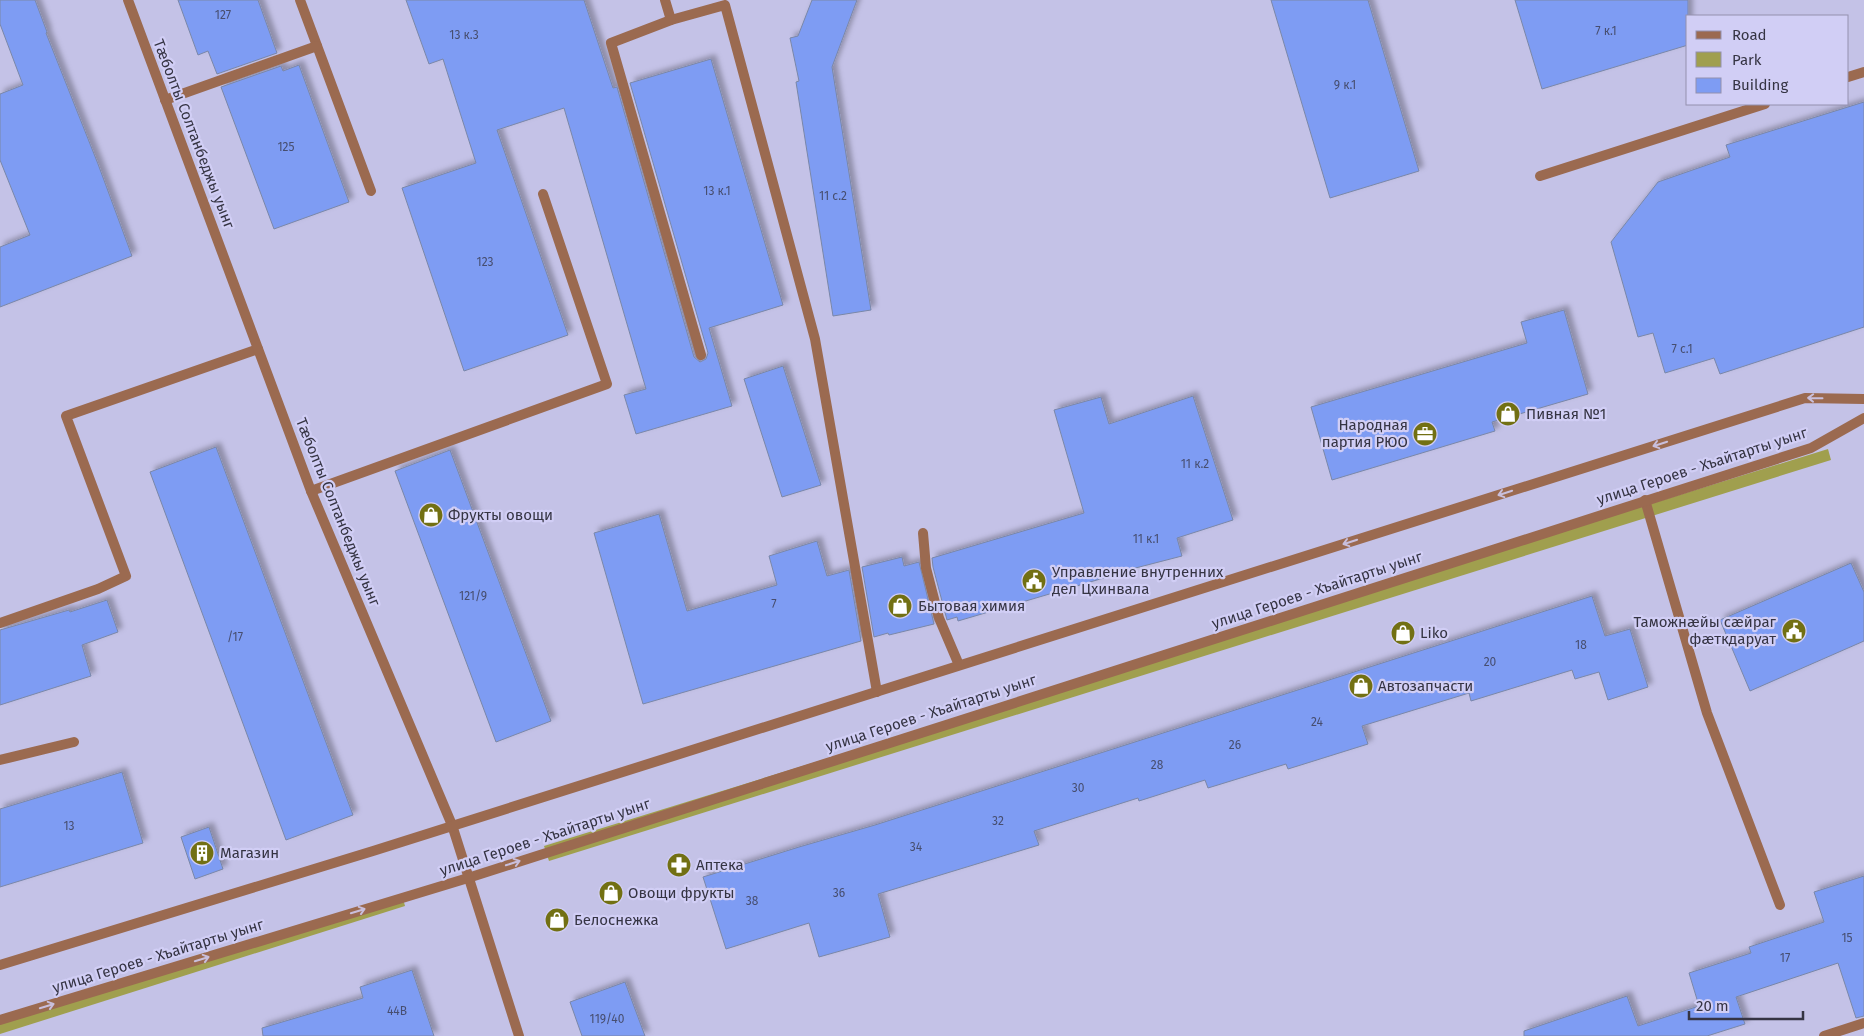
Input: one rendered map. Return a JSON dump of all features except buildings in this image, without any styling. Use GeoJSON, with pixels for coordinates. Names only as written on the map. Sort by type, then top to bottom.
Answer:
{"type":"FeatureCollection","features":[{"type":"Feature","properties":{"kind":"street","name":"Тæболты Солтанбеджы уынг"},"geometry":{"type":"LineString","coordinates":[[128,0],[311,490],[452,825],[519,1036]]}},
{"type":"Feature","properties":{"kind":"street"},"geometry":{"type":"LineString","coordinates":[[300,0],[370,192]]}},
{"type":"Feature","properties":{"kind":"street"},"geometry":{"type":"LineString","coordinates":[[665,0],[671,20]]}},
{"type":"Feature","properties":{"kind":"street"},"geometry":{"type":"LineString","coordinates":[[701,355],[611,43],[671,20],[725,5],[815,339],[877,692]]}},
{"type":"Feature","properties":{"kind":"street"},"geometry":{"type":"LineString","coordinates":[[165,100],[317,46]]}},
{"type":"Feature","properties":{"kind":"street"},"geometry":{"type":"LineString","coordinates":[[1849,77],[1864,72]]}},
{"type":"Feature","properties":{"kind":"street"},"geometry":{"type":"LineString","coordinates":[[1540,176],[1762,105]]}},
{"type":"Feature","properties":{"kind":"street"},"geometry":{"type":"LineString","coordinates":[[311,490],[606,384],[543,194]]}},
{"type":"Feature","properties":{"kind":"street"},"geometry":{"type":"LineString","coordinates":[[0,623],[98,589],[126,576],[66,416],[258,349]]}},
{"type":"Feature","properties":{"kind":"street"},"geometry":{"type":"LineString","coordinates":[[0,964],[373,851],[1805,398],[1864,399]]}},
{"type":"Feature","properties":{"kind":"street","name":"улица Героев - Хъайтарты уынг"},"geometry":{"type":"LineString","coordinates":[[0,1020],[468,878],[1811,448],[1864,418]]}},
{"type":"Feature","properties":{"kind":"street"},"geometry":{"type":"LineString","coordinates":[[1645,500],[1707,713],[1780,905]]}},
{"type":"Feature","properties":{"kind":"street"},"geometry":{"type":"LineString","coordinates":[[923,533],[926,568],[939,618],[959,665]]}},
{"type":"Feature","properties":{"kind":"street"},"geometry":{"type":"LineString","coordinates":[[0,760],[74,742]]}},
{"type":"Feature","properties":{"kind":"street"},"geometry":{"type":"LineString","coordinates":[[1824,1036],[1864,1023]]}},
{"type":"Feature","properties":{"kind":"green space"},"geometry":{"type":"Polygon","coordinates":[[[1828,449],[1831,460],[549,861],[544,846],[1828,449]]]}},
{"type":"Feature","properties":{"kind":"green space"},"geometry":{"type":"Polygon","coordinates":[[[402,895],[405,906],[0,1034],[0,1021],[402,895]]]}},
{"type":"Feature","properties":{"kind":"place","name":"Пивная №1"},"geometry":{"type":"Point","coordinates":[1508,414]}},
{"type":"Feature","properties":{"kind":"place","name":"Народная партия РЮО"},"geometry":{"type":"Point","coordinates":[1425,434]}},
{"type":"Feature","properties":{"kind":"place","name":"Фрукты овощи"},"geometry":{"type":"Point","coordinates":[431,515]}},
{"type":"Feature","properties":{"kind":"place","name":"Управление внутренних дел Цхинвала"},"geometry":{"type":"Point","coordinates":[1034,581]}},
{"type":"Feature","properties":{"kind":"place","name":"Бытовая химия"},"geometry":{"type":"Point","coordinates":[900,606]}},
{"type":"Feature","properties":{"kind":"place","name":"Таможнæйы сæйраг фæткдаруат"},"geometry":{"type":"Point","coordinates":[1794,631]}},
{"type":"Feature","properties":{"kind":"place","name":"Liko"},"geometry":{"type":"Point","coordinates":[1403,633]}},
{"type":"Feature","properties":{"kind":"place","name":"Автозапчасти"},"geometry":{"type":"Point","coordinates":[1361,686]}},
{"type":"Feature","properties":{"kind":"place","name":"Магазин"},"geometry":{"type":"Point","coordinates":[202,853]}},
{"type":"Feature","properties":{"kind":"place","name":"Аптека"},"geometry":{"type":"Point","coordinates":[679,865]}},
{"type":"Feature","properties":{"kind":"place","name":"Овощи фрукты"},"geometry":{"type":"Point","coordinates":[611,893]}},
{"type":"Feature","properties":{"kind":"place","name":"Белоснежка"},"geometry":{"type":"Point","coordinates":[557,920]}}]}
